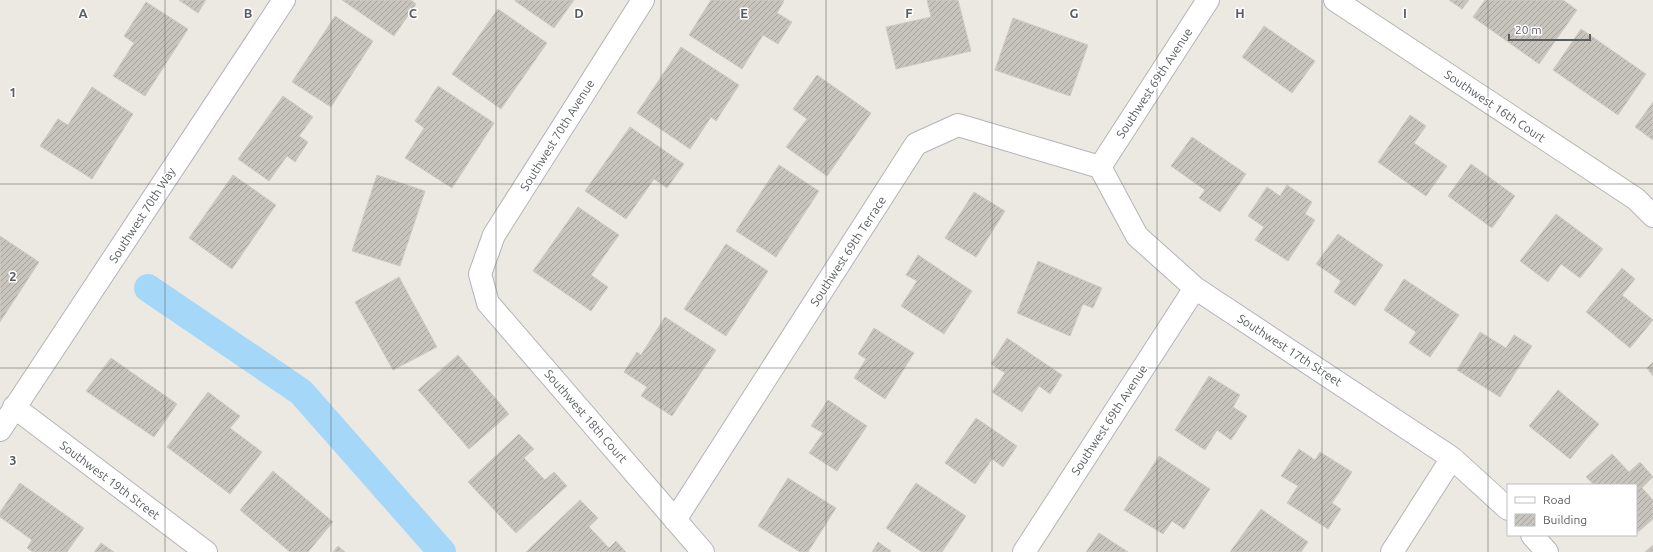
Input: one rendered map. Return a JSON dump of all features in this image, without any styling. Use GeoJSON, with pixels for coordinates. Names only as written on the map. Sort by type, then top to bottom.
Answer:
{"type":"FeatureCollection","features":[{"type":"Feature","properties":{"kind":"street","name":"Southwest 70th Way"},"geometry":{"type":"LineString","coordinates":[[0,430],[284,0]]}},
{"type":"Feature","properties":{"kind":"street","name":"Southwest 70th Avenue"},"geometry":{"type":"LineString","coordinates":[[480,274],[494,235],[643,0]]}},
{"type":"Feature","properties":{"kind":"street","name":"Southwest 69th Avenue"},"geometry":{"type":"LineString","coordinates":[[1100,167],[1208,0]]}},
{"type":"Feature","properties":{"kind":"street","name":"Southwest 16th Court"},"geometry":{"type":"LineString","coordinates":[[1335,0],[1636,199],[1653,216]]}},
{"type":"Feature","properties":{"kind":"street","name":"Southwest 69th Terrace"},"geometry":{"type":"LineString","coordinates":[[675,520],[916,144],[958,126],[1100,167]]}},
{"type":"Feature","properties":{"kind":"street","name":"Southwest 17th Street"},"geometry":{"type":"LineString","coordinates":[[1100,167],[1137,236],[1195,288],[1452,458],[1507,508]]}},
{"type":"Feature","properties":{"kind":"street","name":"Southwest 18th Court"},"geometry":{"type":"LineString","coordinates":[[480,274],[488,303],[703,552]]}},
{"type":"Feature","properties":{"kind":"street","name":"Southwest 69th Avenue"},"geometry":{"type":"LineString","coordinates":[[1024,552],[1195,288]]}},
{"type":"Feature","properties":{"kind":"street","name":"Southwest 19th Street"},"geometry":{"type":"LineString","coordinates":[[14,407],[206,552]]}},
{"type":"Feature","properties":{"kind":"street"},"geometry":{"type":"LineString","coordinates":[[1392,552],[1452,458]]}},
{"type":"Feature","properties":{"kind":"street"},"geometry":{"type":"LineString","coordinates":[[1533,536],[1547,552]]}},
{"type":"Feature","properties":{"kind":"building"},"geometry":{"type":"Polygon","coordinates":[[[179,0],[206,0],[198,13],[179,0]]]}},
{"type":"Feature","properties":{"kind":"building"},"geometry":{"type":"Polygon","coordinates":[[[342,0],[411,0],[416,4],[394,36],[342,0]]]}},
{"type":"Feature","properties":{"kind":"building"},"geometry":{"type":"Polygon","coordinates":[[[574,0],[554,28],[515,1],[574,0]]]}},
{"type":"Feature","properties":{"kind":"building"},"geometry":{"type":"Polygon","coordinates":[[[711,0],[783,0],[784,1],[777,13],[792,22],[778,44],[763,35],[742,69],[689,35],[711,0]]]}},
{"type":"Feature","properties":{"kind":"building"},"geometry":{"type":"Polygon","coordinates":[[[927,0],[958,0],[971,51],[896,69],[886,27],[931,17],[927,0]]]}},
{"type":"Feature","properties":{"kind":"building"},"geometry":{"type":"Polygon","coordinates":[[[1449,0],[1469,0],[1462,9],[1449,0]]]}},
{"type":"Feature","properties":{"kind":"building"},"geometry":{"type":"Polygon","coordinates":[[[1485,0],[1563,0],[1577,10],[1539,64],[1473,17],[1485,0]]]}},
{"type":"Feature","properties":{"kind":"building"},"geometry":{"type":"Polygon","coordinates":[[[146,2],[188,29],[145,96],[113,76],[134,43],[124,36],[146,2]]]}},
{"type":"Feature","properties":{"kind":"building"},"geometry":{"type":"Polygon","coordinates":[[[498,9],[547,43],[501,109],[452,74],[498,9]]]}},
{"type":"Feature","properties":{"kind":"building"},"geometry":{"type":"Polygon","coordinates":[[[335,16],[373,41],[331,107],[292,82],[335,16]]]}},
{"type":"Feature","properties":{"kind":"building"},"geometry":{"type":"Polygon","coordinates":[[[1013,18],[1088,45],[1070,96],[995,70],[1013,18]]]}},
{"type":"Feature","properties":{"kind":"building"},"geometry":{"type":"Polygon","coordinates":[[[1264,26],[1315,61],[1292,93],[1242,57],[1264,26]]]}},
{"type":"Feature","properties":{"kind":"building"},"geometry":{"type":"Polygon","coordinates":[[[1581,29],[1646,74],[1618,115],[1553,70],[1581,29]]]}},
{"type":"Feature","properties":{"kind":"building"},"geometry":{"type":"Polygon","coordinates":[[[681,47],[739,85],[716,121],[711,117],[690,149],[637,113],[681,47]]]}},
{"type":"Feature","properties":{"kind":"building"},"geometry":{"type":"Polygon","coordinates":[[[817,75],[871,113],[827,176],[786,147],[807,119],[793,109],[817,75]]]}},
{"type":"Feature","properties":{"kind":"building"},"geometry":{"type":"Polygon","coordinates":[[[438,86],[494,123],[452,188],[405,158],[424,128],[415,121],[438,86]]]}},
{"type":"Feature","properties":{"kind":"building"},"geometry":{"type":"Polygon","coordinates":[[[92,87],[133,114],[92,179],[40,146],[58,119],[68,125],[92,87]]]}},
{"type":"Feature","properties":{"kind":"building"},"geometry":{"type":"Polygon","coordinates":[[[283,96],[313,117],[299,136],[308,142],[295,162],[287,156],[269,181],[238,159],[283,96]]]}},
{"type":"Feature","properties":{"kind":"building"},"geometry":{"type":"Polygon","coordinates":[[[1653,102],[1653,140],[1635,127],[1653,102]]]}},
{"type":"Feature","properties":{"kind":"building"},"geometry":{"type":"Polygon","coordinates":[[[1410,115],[1426,126],[1414,143],[1447,166],[1426,196],[1378,162],[1410,115]]]}},
{"type":"Feature","properties":{"kind":"building"},"geometry":{"type":"Polygon","coordinates":[[[630,127],[684,164],[667,188],[654,179],[626,219],[585,191],[630,127]]]}},
{"type":"Feature","properties":{"kind":"building"},"geometry":{"type":"Polygon","coordinates":[[[1192,137],[1246,174],[1220,212],[1199,198],[1205,190],[1171,166],[1192,137]]]}},
{"type":"Feature","properties":{"kind":"building"},"geometry":{"type":"Polygon","coordinates":[[[1471,164],[1515,196],[1492,228],[1448,196],[1471,164]]]}},
{"type":"Feature","properties":{"kind":"building"},"geometry":{"type":"Polygon","coordinates":[[[779,165],[819,191],[776,257],[736,231],[779,165]]]}},
{"type":"Feature","properties":{"kind":"building"},"geometry":{"type":"Polygon","coordinates":[[[233,175],[276,205],[232,269],[189,238],[233,175]]]}},
{"type":"Feature","properties":{"kind":"building"},"geometry":{"type":"Polygon","coordinates":[[[377,175],[425,191],[400,266],[352,251],[377,175]]]}},
{"type":"Feature","properties":{"kind":"building"},"geometry":{"type":"Polygon","coordinates":[[[1287,185],[1312,202],[1305,214],[1315,220],[1288,261],[1255,240],[1264,227],[1248,216],[1267,187],[1280,196],[1287,185]]]}},
{"type":"Feature","properties":{"kind":"building"},"geometry":{"type":"Polygon","coordinates":[[[974,192],[1005,211],[976,257],[945,238],[974,192]]]}},
{"type":"Feature","properties":{"kind":"building"},"geometry":{"type":"Polygon","coordinates":[[[578,207],[619,235],[591,275],[608,287],[591,311],[533,271],[578,207]]]}},
{"type":"Feature","properties":{"kind":"building"},"geometry":{"type":"Polygon","coordinates":[[[1556,214],[1603,249],[1580,278],[1561,264],[1548,282],[1520,261],[1556,214]]]}},
{"type":"Feature","properties":{"kind":"building"},"geometry":{"type":"Polygon","coordinates":[[[1338,234],[1383,265],[1355,306],[1334,292],[1341,281],[1316,264],[1338,234]]]}},
{"type":"Feature","properties":{"kind":"building"},"geometry":{"type":"Polygon","coordinates":[[[0,236],[39,262],[0,322],[0,236]]]}},
{"type":"Feature","properties":{"kind":"building"},"geometry":{"type":"Polygon","coordinates":[[[726,244],[768,271],[726,336],[684,309],[726,244]]]}},
{"type":"Feature","properties":{"kind":"building"},"geometry":{"type":"Polygon","coordinates":[[[918,255],[972,291],[944,334],[901,306],[917,281],[906,275],[918,255]]]}},
{"type":"Feature","properties":{"kind":"building"},"geometry":{"type":"Polygon","coordinates":[[[1038,261],[1102,288],[1093,308],[1083,304],[1070,336],[1017,313],[1038,261]]]}},
{"type":"Feature","properties":{"kind":"building"},"geometry":{"type":"Polygon","coordinates":[[[1622,268],[1635,279],[1622,295],[1653,320],[1630,348],[1586,312],[1622,268]]]}},
{"type":"Feature","properties":{"kind":"building"},"geometry":{"type":"Polygon","coordinates":[[[399,277],[437,347],[393,370],[355,302],[399,277]]]}},
{"type":"Feature","properties":{"kind":"building"},"geometry":{"type":"Polygon","coordinates":[[[1404,279],[1459,315],[1430,357],[1409,343],[1416,332],[1384,310],[1404,279]]]}},
{"type":"Feature","properties":{"kind":"building"},"geometry":{"type":"Polygon","coordinates":[[[665,317],[716,350],[672,416],[641,396],[647,387],[624,372],[637,352],[641,355],[665,317]]]}},
{"type":"Feature","properties":{"kind":"building"},"geometry":{"type":"Polygon","coordinates":[[[874,328],[914,353],[885,399],[854,378],[866,359],[858,354],[874,328]]]}},
{"type":"Feature","properties":{"kind":"building"},"geometry":{"type":"Polygon","coordinates":[[[1480,332],[1506,348],[1514,335],[1532,346],[1500,397],[1457,370],[1480,332]]]}},
{"type":"Feature","properties":{"kind":"building"},"geometry":{"type":"Polygon","coordinates":[[[1007,338],[1062,375],[1050,394],[1039,386],[1022,412],[992,392],[1005,373],[991,364],[1007,338]]]}},
{"type":"Feature","properties":{"kind":"building"},"geometry":{"type":"Polygon","coordinates":[[[458,355],[509,414],[469,449],[418,390],[458,355]]]}},
{"type":"Feature","properties":{"kind":"building"},"geometry":{"type":"Polygon","coordinates":[[[111,358],[177,404],[154,437],[86,391],[111,358]]]}},
{"type":"Feature","properties":{"kind":"building"},"geometry":{"type":"Polygon","coordinates":[[[1653,362],[1653,376],[1647,368],[1653,362]]]}},
{"type":"Feature","properties":{"kind":"building"},"geometry":{"type":"Polygon","coordinates":[[[1209,376],[1240,395],[1233,407],[1247,416],[1231,440],[1217,430],[1205,450],[1175,430],[1209,376]]]}},
{"type":"Feature","properties":{"kind":"building"},"geometry":{"type":"Polygon","coordinates":[[[1558,390],[1599,424],[1570,459],[1529,426],[1558,390]]]}},
{"type":"Feature","properties":{"kind":"building"},"geometry":{"type":"Polygon","coordinates":[[[208,392],[240,416],[230,428],[262,452],[230,494],[167,447],[208,392]]]}},
{"type":"Feature","properties":{"kind":"building"},"geometry":{"type":"Polygon","coordinates":[[[828,400],[867,426],[837,471],[809,453],[823,433],[811,426],[828,400]]]}},
{"type":"Feature","properties":{"kind":"building"},"geometry":{"type":"Polygon","coordinates":[[[976,418],[1017,446],[1003,467],[992,459],[975,484],[945,463],[976,418]]]}},
{"type":"Feature","properties":{"kind":"building"},"geometry":{"type":"Polygon","coordinates":[[[519,434],[534,449],[524,458],[545,480],[554,472],[567,486],[516,533],[468,482],[519,434]]]}},
{"type":"Feature","properties":{"kind":"building"},"geometry":{"type":"Polygon","coordinates":[[[1299,449],[1315,460],[1320,452],[1352,472],[1332,503],[1341,509],[1328,529],[1287,503],[1298,486],[1281,476],[1299,449]]]}},
{"type":"Feature","properties":{"kind":"building"},"geometry":{"type":"Polygon","coordinates":[[[1612,454],[1629,472],[1640,462],[1653,477],[1642,488],[1653,500],[1653,519],[1637,533],[1637,484],[1593,484],[1586,477],[1612,454]]]}},
{"type":"Feature","properties":{"kind":"building"},"geometry":{"type":"Polygon","coordinates":[[[1159,456],[1210,489],[1184,529],[1172,521],[1163,534],[1124,510],[1159,456]]]}},
{"type":"Feature","properties":{"kind":"building"},"geometry":{"type":"Polygon","coordinates":[[[273,471],[333,522],[308,552],[290,552],[240,510],[273,471]]]}},
{"type":"Feature","properties":{"kind":"building"},"geometry":{"type":"Polygon","coordinates":[[[788,478],[836,508],[808,552],[800,552],[758,526],[788,478]]]}},
{"type":"Feature","properties":{"kind":"building"},"geometry":{"type":"Polygon","coordinates":[[[20,483],[84,528],[67,552],[33,552],[27,548],[32,540],[0,517],[0,512],[20,483]]]}},
{"type":"Feature","properties":{"kind":"building"},"geometry":{"type":"Polygon","coordinates":[[[916,483],[966,516],[942,552],[922,552],[886,528],[916,483]]]}},
{"type":"Feature","properties":{"kind":"building"},"geometry":{"type":"Polygon","coordinates":[[[580,500],[598,518],[589,527],[609,548],[616,541],[626,552],[526,552],[580,500]]]}},
{"type":"Feature","properties":{"kind":"building"},"geometry":{"type":"Polygon","coordinates":[[[1261,509],[1308,542],[1301,552],[1230,552],[1261,509]]]}},
{"type":"Feature","properties":{"kind":"building"},"geometry":{"type":"Polygon","coordinates":[[[1099,533],[1128,552],[1086,552],[1099,533]]]}},
{"type":"Feature","properties":{"kind":"building"},"geometry":{"type":"Polygon","coordinates":[[[878,542],[891,551],[872,552],[878,542]]]}},
{"type":"Feature","properties":{"kind":"building"},"geometry":{"type":"Polygon","coordinates":[[[101,543],[114,552],[94,552],[101,543]]]}},
{"type":"Feature","properties":{"kind":"building"},"geometry":{"type":"Polygon","coordinates":[[[1653,545],[1653,552],[1645,552],[1653,545]]]}},
{"type":"Feature","properties":{"kind":"building"},"geometry":{"type":"Polygon","coordinates":[[[338,546],[345,552],[333,552],[338,546]]]}},
{"type":"Feature","properties":{"kind":"waterway"},"geometry":{"type":"LineString","coordinates":[[148,288],[301,392],[442,552]]}}]}
